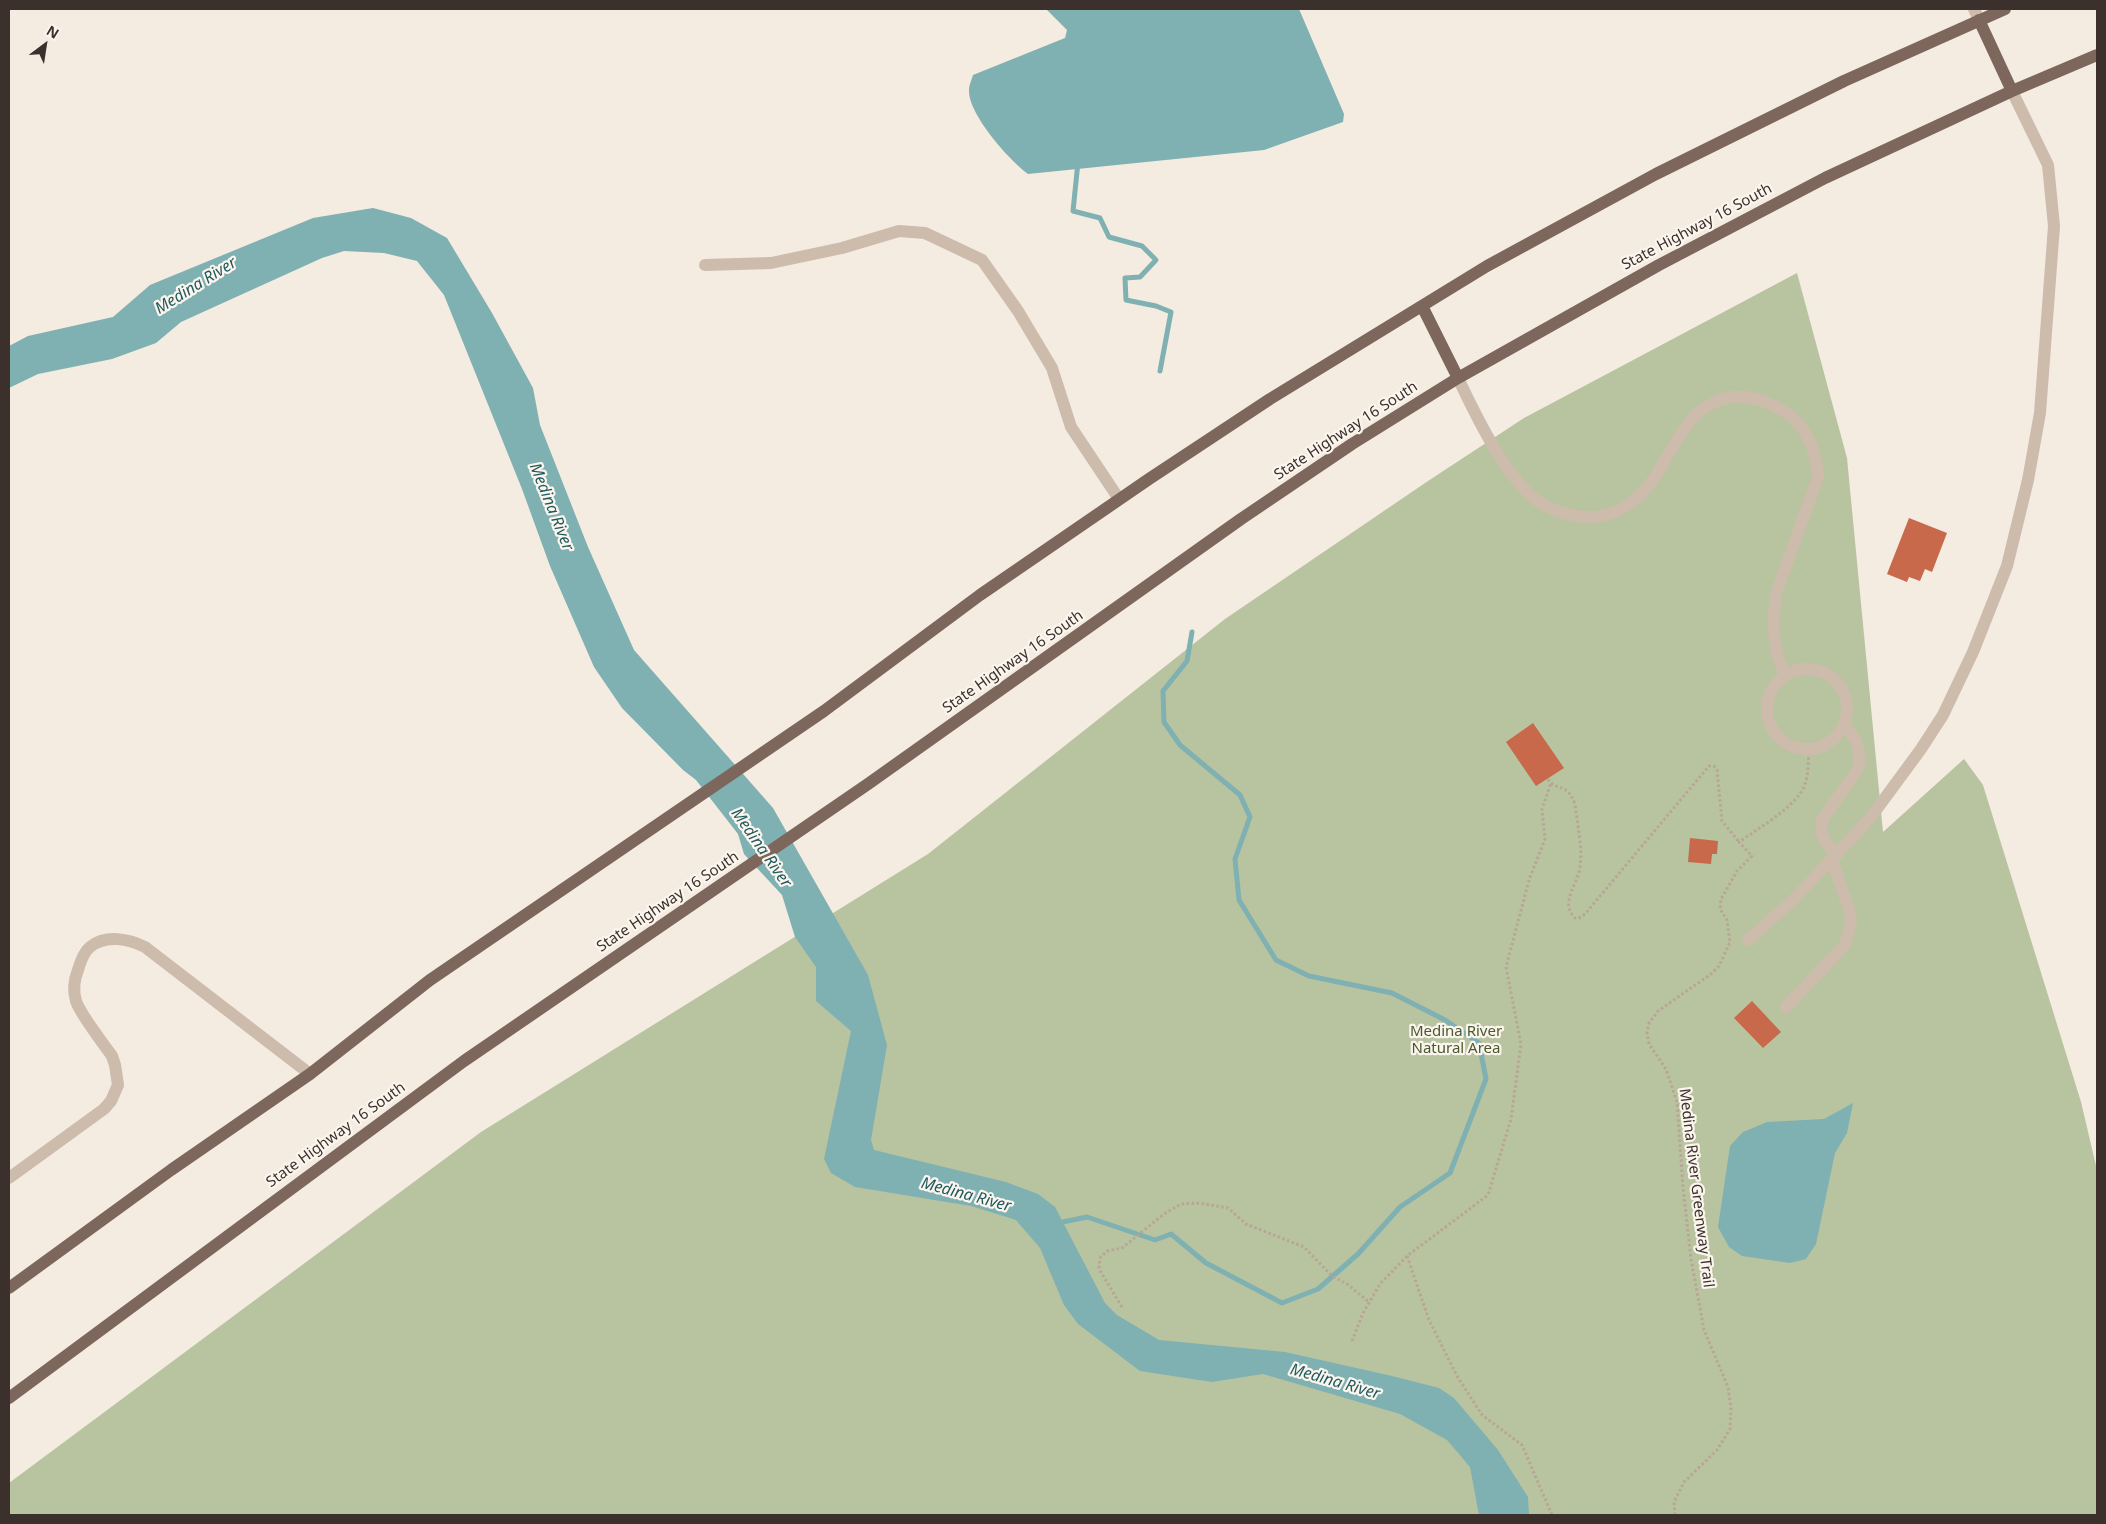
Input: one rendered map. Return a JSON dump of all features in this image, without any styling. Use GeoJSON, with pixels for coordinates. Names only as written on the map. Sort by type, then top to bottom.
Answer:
{"type":"FeatureCollection","features":[{"type":"Feature","properties":{"kind":"main road"},"geometry":{"type":"LineString","coordinates":[[9,1288],[171,1170],[310,1074],[430,980],[824,710],[980,595],[1119,499],[1270,399],[1487,266],[1656,174],[1976,14],[2005,9]]}},
{"type":"Feature","properties":{"kind":"main road"},"geometry":{"type":"LineString","coordinates":[[1976,14],[2012,91]]}},
{"type":"Feature","properties":{"kind":"main road","name":"State Highway 16 South"},"geometry":{"type":"LineString","coordinates":[[9,1398],[464,1062],[868,784],[1241,519],[1352,444],[1458,378],[1659,265],[1816,183],[2012,91],[2097,54]]}},
{"type":"Feature","properties":{"kind":"main road"},"geometry":{"type":"LineString","coordinates":[[1422,306],[1458,378]]}},
{"type":"Feature","properties":{"kind":"lane"},"geometry":{"type":"LineString","coordinates":[[1748,940],[1792,901],[1835,857],[1871,817],[1921,749],[1943,715],[1973,652],[2007,566],[2028,480],[2040,413],[2054,226],[2048,165],[2012,91]]}},
{"type":"Feature","properties":{"kind":"lane"},"geometry":{"type":"LineString","coordinates":[[705,265],[771,263],[842,248],[899,231],[926,233],[945,244],[982,260],[1018,311],[1052,368],[1071,427],[1119,499]]}},
{"type":"Feature","properties":{"kind":"lane"},"geometry":{"type":"LineString","coordinates":[[1458,378],[1478,419],[1518,484],[1543,505],[1570,516],[1596,517],[1624,509],[1648,486],[1688,424],[1706,407],[1720,400],[1727,397],[1749,396],[1770,403],[1788,414],[1805,432],[1816,458],[1818,477],[1776,594],[1773,625],[1777,655],[1785,675]]}},
{"type":"Feature","properties":{"kind":"lane"},"geometry":{"type":"LineString","coordinates":[[1798,669],[1813,669],[1827,674],[1838,683],[1845,696],[1847,710],[1844,724],[1836,737],[1824,746],[1809,749],[1794,747],[1781,740],[1771,728],[1767,714],[1768,699],[1774,685],[1785,675],[1798,669]]}},
{"type":"Feature","properties":{"kind":"lane"},"geometry":{"type":"LineString","coordinates":[[1786,1007],[1845,945],[1851,923],[1835,857],[1821,832],[1822,820],[1858,769],[1860,756],[1856,741],[1844,724]]}},
{"type":"Feature","properties":{"kind":"lane"},"geometry":{"type":"LineString","coordinates":[[9,1178],[104,1109],[116,1092],[118,1085],[116,1065],[76,1001],[74,989],[75,978],[81,960],[90,947],[107,939],[132,940],[145,946],[310,1074]]}},
{"type":"Feature","properties":{"kind":"path"},"geometry":{"type":"LineString","coordinates":[[1548,778],[1551,783],[1566,789],[1572,795],[1575,804],[1581,866],[1568,898],[1568,910],[1575,918],[1579,918],[1585,914],[1709,766],[1714,766],[1717,770],[1722,821],[1739,842],[1799,796],[1805,786],[1807,777],[1809,749]]}},
{"type":"Feature","properties":{"kind":"path"},"geometry":{"type":"LineString","coordinates":[[1352,1341],[1363,1313],[1380,1284],[1407,1256],[1488,1195],[1511,1119],[1521,1044],[1506,967],[1529,880],[1545,839],[1542,808],[1551,783]]}},
{"type":"Feature","properties":{"kind":"path","name":"Medina River Greenway Trail"},"geometry":{"type":"LineString","coordinates":[[1676,1515],[1674,1502],[1684,1482],[1718,1450],[1730,1429],[1731,1409],[1728,1387],[1704,1330],[1691,1258],[1683,1187],[1677,1102],[1669,1077],[1649,1044],[1646,1032],[1649,1023],[1658,1011],[1711,974],[1725,954],[1730,942],[1730,930],[1720,909],[1721,899],[1737,871],[1752,856],[1739,842]]}},
{"type":"Feature","properties":{"kind":"path"},"geometry":{"type":"LineString","coordinates":[[1122,1307],[1099,1269],[1100,1258],[1107,1250],[1122,1248],[1164,1214],[1181,1204],[1199,1203],[1228,1208],[1246,1224],[1304,1247],[1332,1276],[1347,1284],[1369,1302]]}},
{"type":"Feature","properties":{"kind":"path"},"geometry":{"type":"LineString","coordinates":[[1407,1256],[1429,1320],[1457,1376],[1482,1415],[1522,1446],[1552,1515]]}},
{"type":"Feature","properties":{"kind":"green space","name":"Medina River Natural Area"},"geometry":{"type":"Polygon","coordinates":[[[1797,273],[1847,458],[1883,832],[1964,759],[1983,785],[2081,1102],[2097,1170],[2097,1515],[9,1515],[9,1483],[481,1132],[928,854],[1225,619],[1524,418],[1797,273]]]}},
{"type":"Feature","properties":{"kind":"water"},"geometry":{"type":"Polygon","coordinates":[[[1046,9],[1299,9],[1344,114],[1343,122],[1264,150],[1028,174],[1001,148],[982,123],[970,100],[969,88],[973,75],[1065,38],[1067,30],[1046,9]]]}},
{"type":"Feature","properties":{"kind":"water","name":"Medina River"},"geometry":{"type":"Polygon","coordinates":[[[373,208],[411,218],[447,238],[492,313],[533,388],[540,425],[588,547],[634,650],[773,808],[868,975],[887,1045],[871,1140],[874,1150],[1006,1182],[1038,1194],[1055,1207],[1105,1303],[1117,1315],[1159,1340],[1285,1352],[1439,1388],[1454,1398],[1498,1450],[1528,1497],[1529,1515],[1479,1515],[1470,1467],[1447,1440],[1400,1414],[1263,1374],[1212,1382],[1140,1371],[1078,1324],[1064,1305],[1040,1248],[1016,1220],[971,1206],[855,1187],[831,1173],[824,1159],[851,1031],[816,1001],[816,967],[795,937],[782,895],[744,854],[738,834],[696,780],[683,770],[622,708],[594,667],[550,566],[522,489],[444,295],[417,261],[384,253],[344,251],[322,258],[181,322],[156,343],[112,359],[38,374],[9,388],[9,346],[28,336],[113,317],[150,285],[313,218],[373,208]]]}},
{"type":"Feature","properties":{"kind":"water"},"geometry":{"type":"Polygon","coordinates":[[[1853,1103],[1847,1133],[1835,1153],[1816,1244],[1806,1259],[1790,1263],[1742,1256],[1729,1247],[1718,1227],[1730,1146],[1743,1132],[1767,1122],[1824,1119],[1853,1103]]]}},
{"type":"Feature","properties":{"kind":"building"},"geometry":{"type":"Polygon","coordinates":[[[1909,518],[1947,533],[1932,572],[1925,569],[1920,581],[1909,577],[1907,582],[1887,574],[1909,518]]]}},
{"type":"Feature","properties":{"kind":"building"},"geometry":{"type":"Polygon","coordinates":[[[1533,723],[1564,768],[1536,786],[1506,742],[1533,723]]]}},
{"type":"Feature","properties":{"kind":"building"},"geometry":{"type":"Polygon","coordinates":[[[1690,838],[1718,841],[1717,854],[1712,854],[1711,864],[1688,862],[1690,838]]]}},
{"type":"Feature","properties":{"kind":"building"},"geometry":{"type":"Polygon","coordinates":[[[1752,1001],[1781,1032],[1763,1048],[1734,1018],[1752,1001]]]}},
{"type":"Feature","properties":{"kind":"waterway"},"geometry":{"type":"LineString","coordinates":[[1078,162],[1073,211],[1100,218],[1109,237],[1142,246],[1156,260],[1140,277],[1125,278],[1126,300],[1156,306],[1171,312],[1160,371]]}},
{"type":"Feature","properties":{"kind":"waterway"},"geometry":{"type":"LineString","coordinates":[[1058,1223],[1087,1217],[1155,1240],[1171,1234],[1206,1263],[1282,1303],[1318,1289],[1358,1254],[1400,1207],[1450,1173],[1486,1079],[1479,1043],[1445,1020],[1392,993],[1309,976],[1276,960],[1239,900],[1235,859],[1250,817],[1240,795],[1180,745],[1164,722],[1163,691],[1187,661],[1192,632]]}}]}
